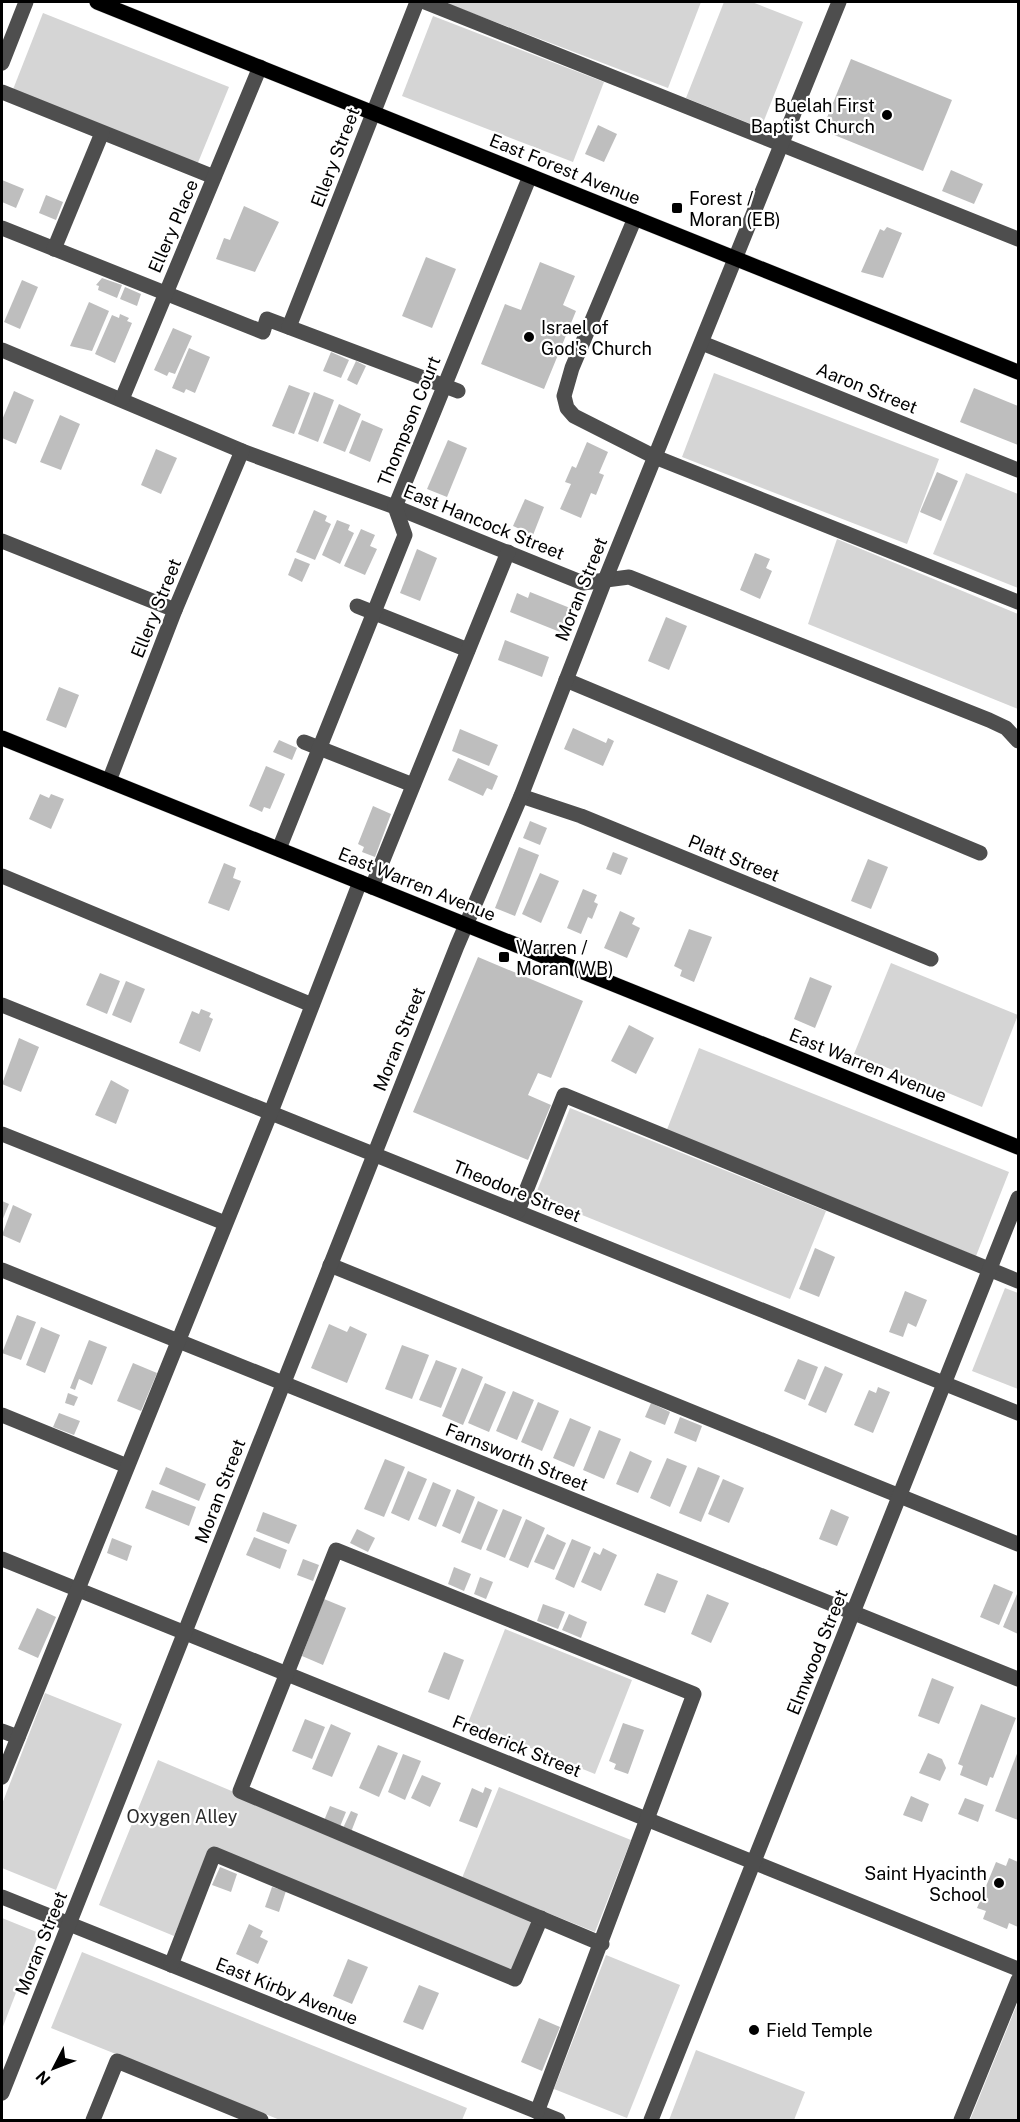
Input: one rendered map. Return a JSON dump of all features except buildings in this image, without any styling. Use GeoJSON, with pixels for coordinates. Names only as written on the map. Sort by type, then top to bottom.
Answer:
{"type":"FeatureCollection","features":[{"type":"Feature","properties":{"kind":"main road","name":"East Forest Avenue"},"geometry":{"type":"LineString","coordinates":[[97,2],[1018,372]]}},
{"type":"Feature","properties":{"kind":"main road","name":"East Warren Avenue"},"geometry":{"type":"LineString","coordinates":[[2,738],[1018,1147]]}},
{"type":"Feature","properties":{"kind":"street"},"geometry":{"type":"LineString","coordinates":[[2,63],[26,2]]}},
{"type":"Feature","properties":{"kind":"street","name":"Ellery Street"},"geometry":{"type":"LineString","coordinates":[[289,327],[417,2]]}},
{"type":"Feature","properties":{"kind":"street"},"geometry":{"type":"LineString","coordinates":[[425,2],[1018,239]]}},
{"type":"Feature","properties":{"kind":"street","name":"Moran Street"},"geometry":{"type":"LineString","coordinates":[[2,2093],[186,1634],[465,925],[521,796],[605,580],[839,2]]}},
{"type":"Feature","properties":{"kind":"street","name":"Ellery Place"},"geometry":{"type":"LineString","coordinates":[[122,399],[260,67]]}},
{"type":"Feature","properties":{"kind":"street"},"geometry":{"type":"LineString","coordinates":[[2,92],[214,177]]}},
{"type":"Feature","properties":{"kind":"street"},"geometry":{"type":"LineString","coordinates":[[54,249],[102,133]]}},
{"type":"Feature","properties":{"kind":"street","name":"Thompson Court"},"geometry":{"type":"LineString","coordinates":[[279,849],[405,534],[395,507],[451,388],[530,176]]}},
{"type":"Feature","properties":{"kind":"street"},"geometry":{"type":"LineString","coordinates":[[635,218],[572,368],[564,396],[567,408],[585,424],[656,457],[1018,602]]}},
{"type":"Feature","properties":{"kind":"street"},"geometry":{"type":"LineString","coordinates":[[2,228],[263,332],[267,320],[451,388]]}},
{"type":"Feature","properties":{"kind":"street","name":"Aaron Street"},"geometry":{"type":"LineString","coordinates":[[702,343],[1018,470]]}},
{"type":"Feature","properties":{"kind":"street","name":"East Hancock Street"},"geometry":{"type":"LineString","coordinates":[[2,350],[242,451],[395,507],[583,583],[628,577],[989,720],[1006,728],[1018,741]]}},
{"type":"Feature","properties":{"kind":"street","name":"Ellery Street"},"geometry":{"type":"LineString","coordinates":[[109,780],[175,610],[242,451]]}},
{"type":"Feature","properties":{"kind":"street"},"geometry":{"type":"LineString","coordinates":[[2,541],[175,610]]}},
{"type":"Feature","properties":{"kind":"street"},"geometry":{"type":"LineString","coordinates":[[2,1777],[271,1112],[312,1005],[413,785],[508,552]]}},
{"type":"Feature","properties":{"kind":"street"},"geometry":{"type":"LineString","coordinates":[[357,606],[468,650]]}},
{"type":"Feature","properties":{"kind":"street"},"geometry":{"type":"LineString","coordinates":[[566,680],[980,853]]}},
{"type":"Feature","properties":{"kind":"street"},"geometry":{"type":"LineString","coordinates":[[304,742],[413,785]]}},
{"type":"Feature","properties":{"kind":"street","name":"Platt Street"},"geometry":{"type":"LineString","coordinates":[[521,796],[581,816],[931,959]]}},
{"type":"Feature","properties":{"kind":"street"},"geometry":{"type":"LineString","coordinates":[[2,876],[312,1005]]}},
{"type":"Feature","properties":{"kind":"street","name":"Theodore Street"},"geometry":{"type":"LineString","coordinates":[[2,1005],[1018,1413]]}},
{"type":"Feature","properties":{"kind":"street"},"geometry":{"type":"LineString","coordinates":[[518,1212],[564,1095],[1018,1281]]}},
{"type":"Feature","properties":{"kind":"street"},"geometry":{"type":"LineString","coordinates":[[2,1134],[225,1223]]}},
{"type":"Feature","properties":{"kind":"street","name":"Elmwood Street"},"geometry":{"type":"LineString","coordinates":[[651,2121],[992,1270],[1018,1198]]}},
{"type":"Feature","properties":{"kind":"street"},"geometry":{"type":"LineString","coordinates":[[330,1265],[1018,1544]]}},
{"type":"Feature","properties":{"kind":"street","name":"Farnsworth Street"},"geometry":{"type":"LineString","coordinates":[[2,1270],[1018,1679]]}},
{"type":"Feature","properties":{"kind":"street"},"geometry":{"type":"LineString","coordinates":[[2,1415],[127,1466]]}},
{"type":"Feature","properties":{"kind":"street"},"geometry":{"type":"LineString","coordinates":[[537,2112],[602,1944],[694,1694],[336,1550],[240,1791],[602,1944]]}},
{"type":"Feature","properties":{"kind":"street","name":"Frederick Street"},"geometry":{"type":"LineString","coordinates":[[2,1559],[1018,1969]]}},
{"type":"Feature","properties":{"kind":"street"},"geometry":{"type":"LineString","coordinates":[[2,1731],[18,1737]]}},
{"type":"Feature","properties":{"kind":"street"},"geometry":{"type":"LineString","coordinates":[[171,1965],[214,1854],[515,1979],[541,1918]]}},
{"type":"Feature","properties":{"kind":"street","name":"East Kirby Avenue"},"geometry":{"type":"LineString","coordinates":[[2,1897],[558,2121]]}},
{"type":"Feature","properties":{"kind":"street"},"geometry":{"type":"LineString","coordinates":[[961,2121],[1018,1980]]}},
{"type":"Feature","properties":{"kind":"street"},"geometry":{"type":"LineString","coordinates":[[93,2121],[117,2061],[261,2121]]}},
{"type":"Feature","properties":{"kind":"green space"},"geometry":{"type":"Polygon","coordinates":[[[443,2],[701,2],[668,88],[443,2]]]}},
{"type":"Feature","properties":{"kind":"green space"},"geometry":{"type":"Polygon","coordinates":[[[724,2],[752,2],[803,22],[761,128],[686,98],[724,2]]]}},
{"type":"Feature","properties":{"kind":"green space"},"geometry":{"type":"Polygon","coordinates":[[[43,13],[229,87],[197,165],[12,92],[43,13]]]}},
{"type":"Feature","properties":{"kind":"green space"},"geometry":{"type":"Polygon","coordinates":[[[433,16],[604,82],[573,162],[402,96],[433,16]]]}},
{"type":"Feature","properties":{"kind":"green space"},"geometry":{"type":"Polygon","coordinates":[[[714,373],[939,459],[907,544],[682,457],[714,373]]]}},
{"type":"Feature","properties":{"kind":"green space"},"geometry":{"type":"Polygon","coordinates":[[[966,473],[1018,494],[1018,588],[933,554],[966,473]]]}},
{"type":"Feature","properties":{"kind":"green space"},"geometry":{"type":"Polygon","coordinates":[[[837,539],[1018,614],[1018,709],[808,624],[837,539]]]}},
{"type":"Feature","properties":{"kind":"green space"},"geometry":{"type":"Polygon","coordinates":[[[891,963],[1018,1015],[982,1107],[854,1054],[891,963]]]}},
{"type":"Feature","properties":{"kind":"green space"},"geometry":{"type":"Polygon","coordinates":[[[699,1048],[1009,1172],[976,1256],[666,1132],[699,1048]]]}},
{"type":"Feature","properties":{"kind":"green space"},"geometry":{"type":"Polygon","coordinates":[[[570,1108],[826,1211],[790,1299],[535,1196],[570,1108]]]}},
{"type":"Feature","properties":{"kind":"green space"},"geometry":{"type":"Polygon","coordinates":[[[1005,1288],[1018,1293],[1018,1389],[972,1371],[1005,1288]]]}},
{"type":"Feature","properties":{"kind":"green space"},"geometry":{"type":"Polygon","coordinates":[[[505,1629],[632,1680],[595,1774],[468,1723],[505,1629]]]}},
{"type":"Feature","properties":{"kind":"green space"},"geometry":{"type":"Polygon","coordinates":[[[45,1693],[122,1724],[56,1890],[2,1868],[2,1804],[45,1693]]]}},
{"type":"Feature","properties":{"kind":"green space","name":"Oxygen Alley"},"geometry":{"type":"Polygon","coordinates":[[[158,1760],[535,1919],[512,1973],[211,1847],[174,1936],[99,1905],[158,1760]]]}},
{"type":"Feature","properties":{"kind":"green space"},"geometry":{"type":"Polygon","coordinates":[[[499,1787],[631,1840],[595,1932],[462,1878],[499,1787]]]}},
{"type":"Feature","properties":{"kind":"green space"},"geometry":{"type":"Polygon","coordinates":[[[2,1918],[39,1933],[2,2029],[2,1918]]]}},
{"type":"Feature","properties":{"kind":"green space"},"geometry":{"type":"Polygon","coordinates":[[[82,1952],[467,2108],[462,2120],[280,2120],[51,2028],[82,1952]]]}},
{"type":"Feature","properties":{"kind":"green space"},"geometry":{"type":"Polygon","coordinates":[[[606,1955],[680,1985],[627,2118],[554,2089],[606,1955]]]}},
{"type":"Feature","properties":{"kind":"green space"},"geometry":{"type":"Polygon","coordinates":[[[1018,2002],[1018,2120],[970,2120],[1018,2002]]]}},
{"type":"Feature","properties":{"kind":"green space"},"geometry":{"type":"Polygon","coordinates":[[[696,2050],[805,2092],[794,2120],[669,2120],[696,2050]]]}},
{"type":"Feature","properties":{"kind":"place","name":"Buelah First Baptist Church"},"geometry":{"type":"Point","coordinates":[887,115]}},
{"type":"Feature","properties":{"kind":"place","name":"Forest / Moran (EB)"},"geometry":{"type":"Point","coordinates":[677,208]}},
{"type":"Feature","properties":{"kind":"place","name":"Israel of God's Church"},"geometry":{"type":"Point","coordinates":[529,337]}},
{"type":"Feature","properties":{"kind":"place","name":"Warren / Moran (WB)"},"geometry":{"type":"Point","coordinates":[504,957]}},
{"type":"Feature","properties":{"kind":"place","name":"Saint Hyacinth School"},"geometry":{"type":"Point","coordinates":[999,1883]}},
{"type":"Feature","properties":{"kind":"place","name":"Field Temple"},"geometry":{"type":"Point","coordinates":[754,2030]}}]}
